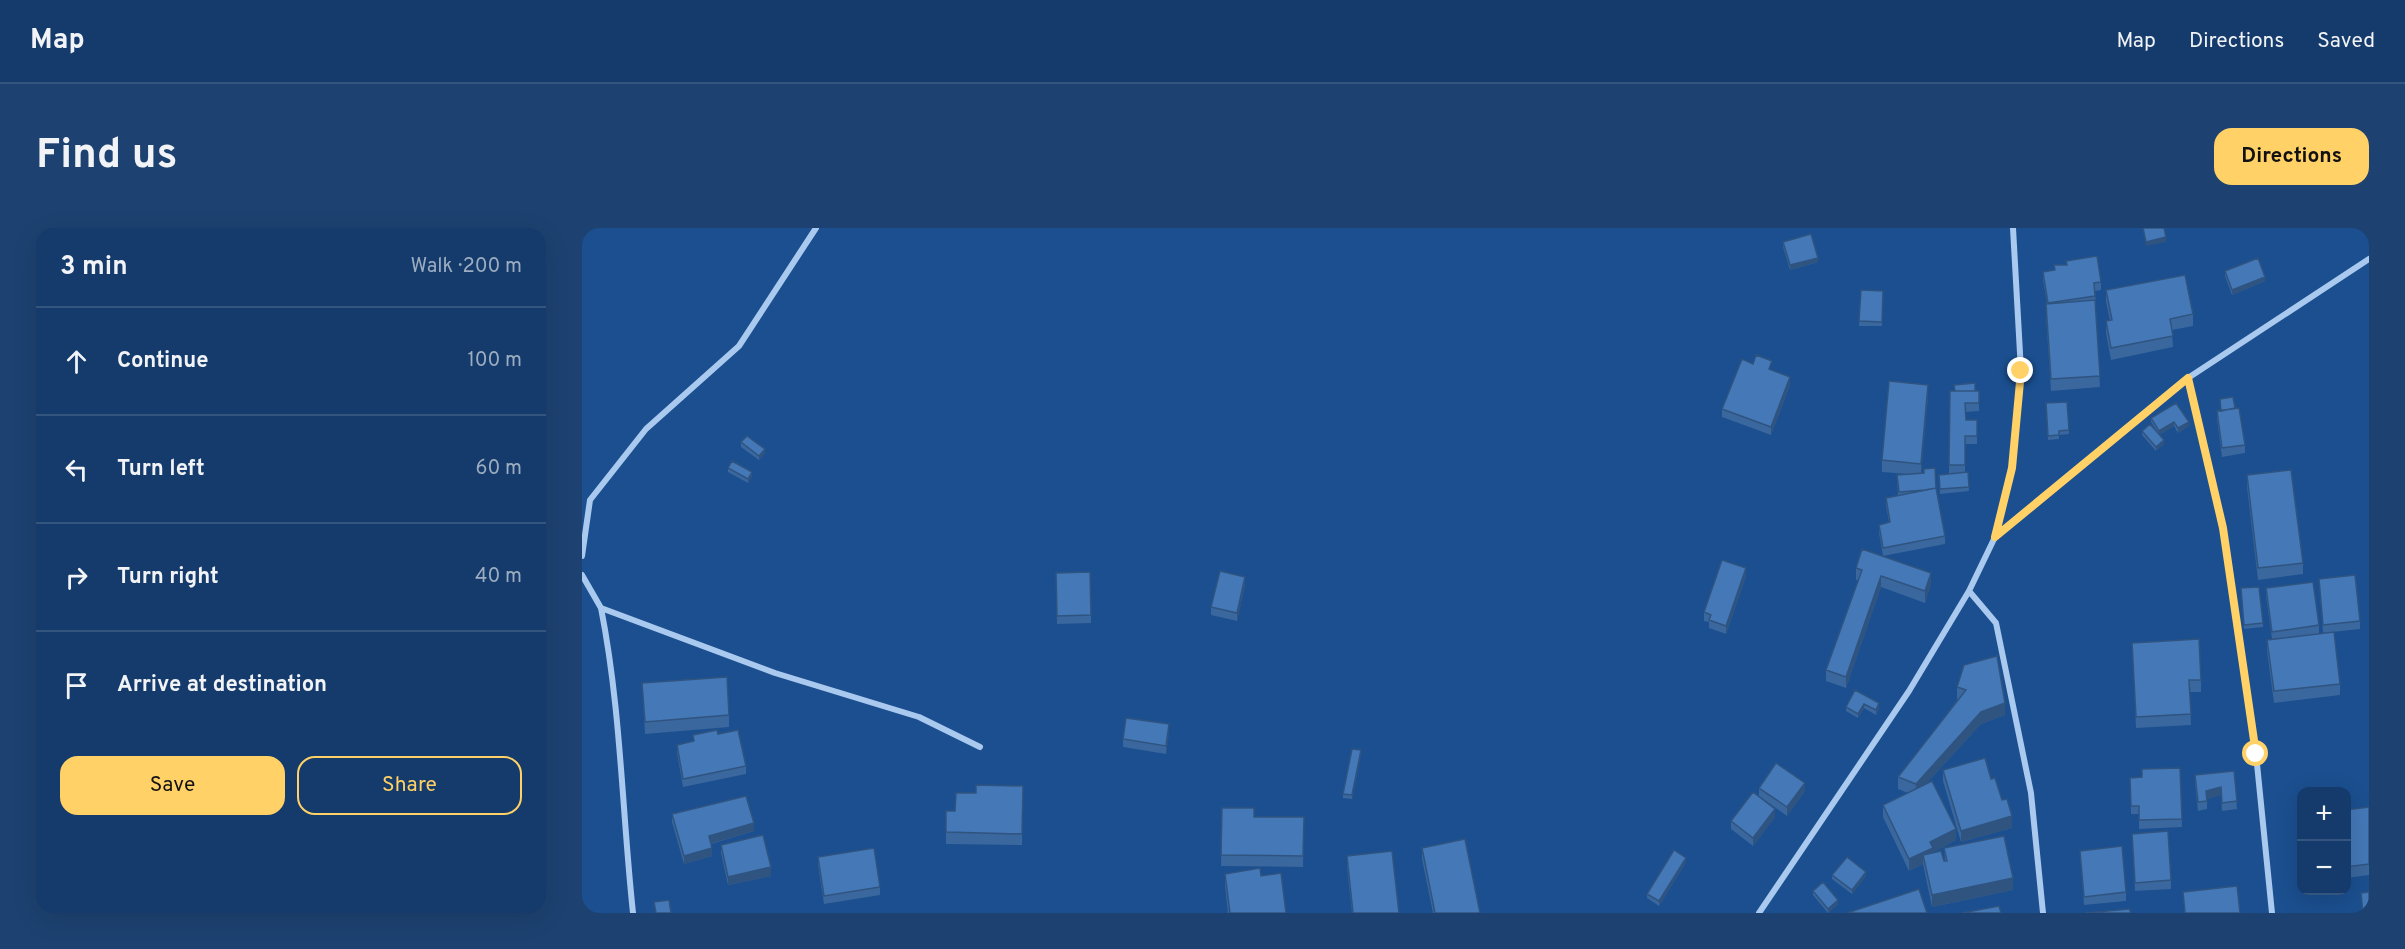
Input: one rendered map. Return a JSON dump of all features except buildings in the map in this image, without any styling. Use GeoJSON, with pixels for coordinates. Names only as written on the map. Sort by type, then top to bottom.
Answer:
{"type":"FeatureCollection","features":[{"type":"Feature","properties":{"kind":"street"},"geometry":{"type":"LineString","coordinates":[[582,556],[590,500],[646,429],[738,346],[816,228]]}},
{"type":"Feature","properties":{"kind":"street"},"geometry":{"type":"LineString","coordinates":[[1760,913],[1909,691],[1969,591],[1995,537],[2012,468],[2021,371],[2013,228]]}},
{"type":"Feature","properties":{"kind":"street"},"geometry":{"type":"LineString","coordinates":[[1995,537],[2188,378],[2369,259]]}},
{"type":"Feature","properties":{"kind":"street"},"geometry":{"type":"LineString","coordinates":[[2188,378],[2223,528],[2256,754],[2272,913]]}},
{"type":"Feature","properties":{"kind":"street"},"geometry":{"type":"LineString","coordinates":[[582,575],[601,608],[610,656],[620,745],[626,849],[633,913]]}},
{"type":"Feature","properties":{"kind":"street"},"geometry":{"type":"LineString","coordinates":[[1969,591],[1996,623],[2030,783],[2043,913]]}},
{"type":"Feature","properties":{"kind":"street"},"geometry":{"type":"LineString","coordinates":[[601,608],[775,673],[919,717],[980,747]]}},
{"type":"Feature","properties":{"kind":"route"},"geometry":{"type":"LineString","coordinates":[[2021,371],[2012,468],[1995,537],[2188,378],[2223,528],[2256,754]]}}]}
